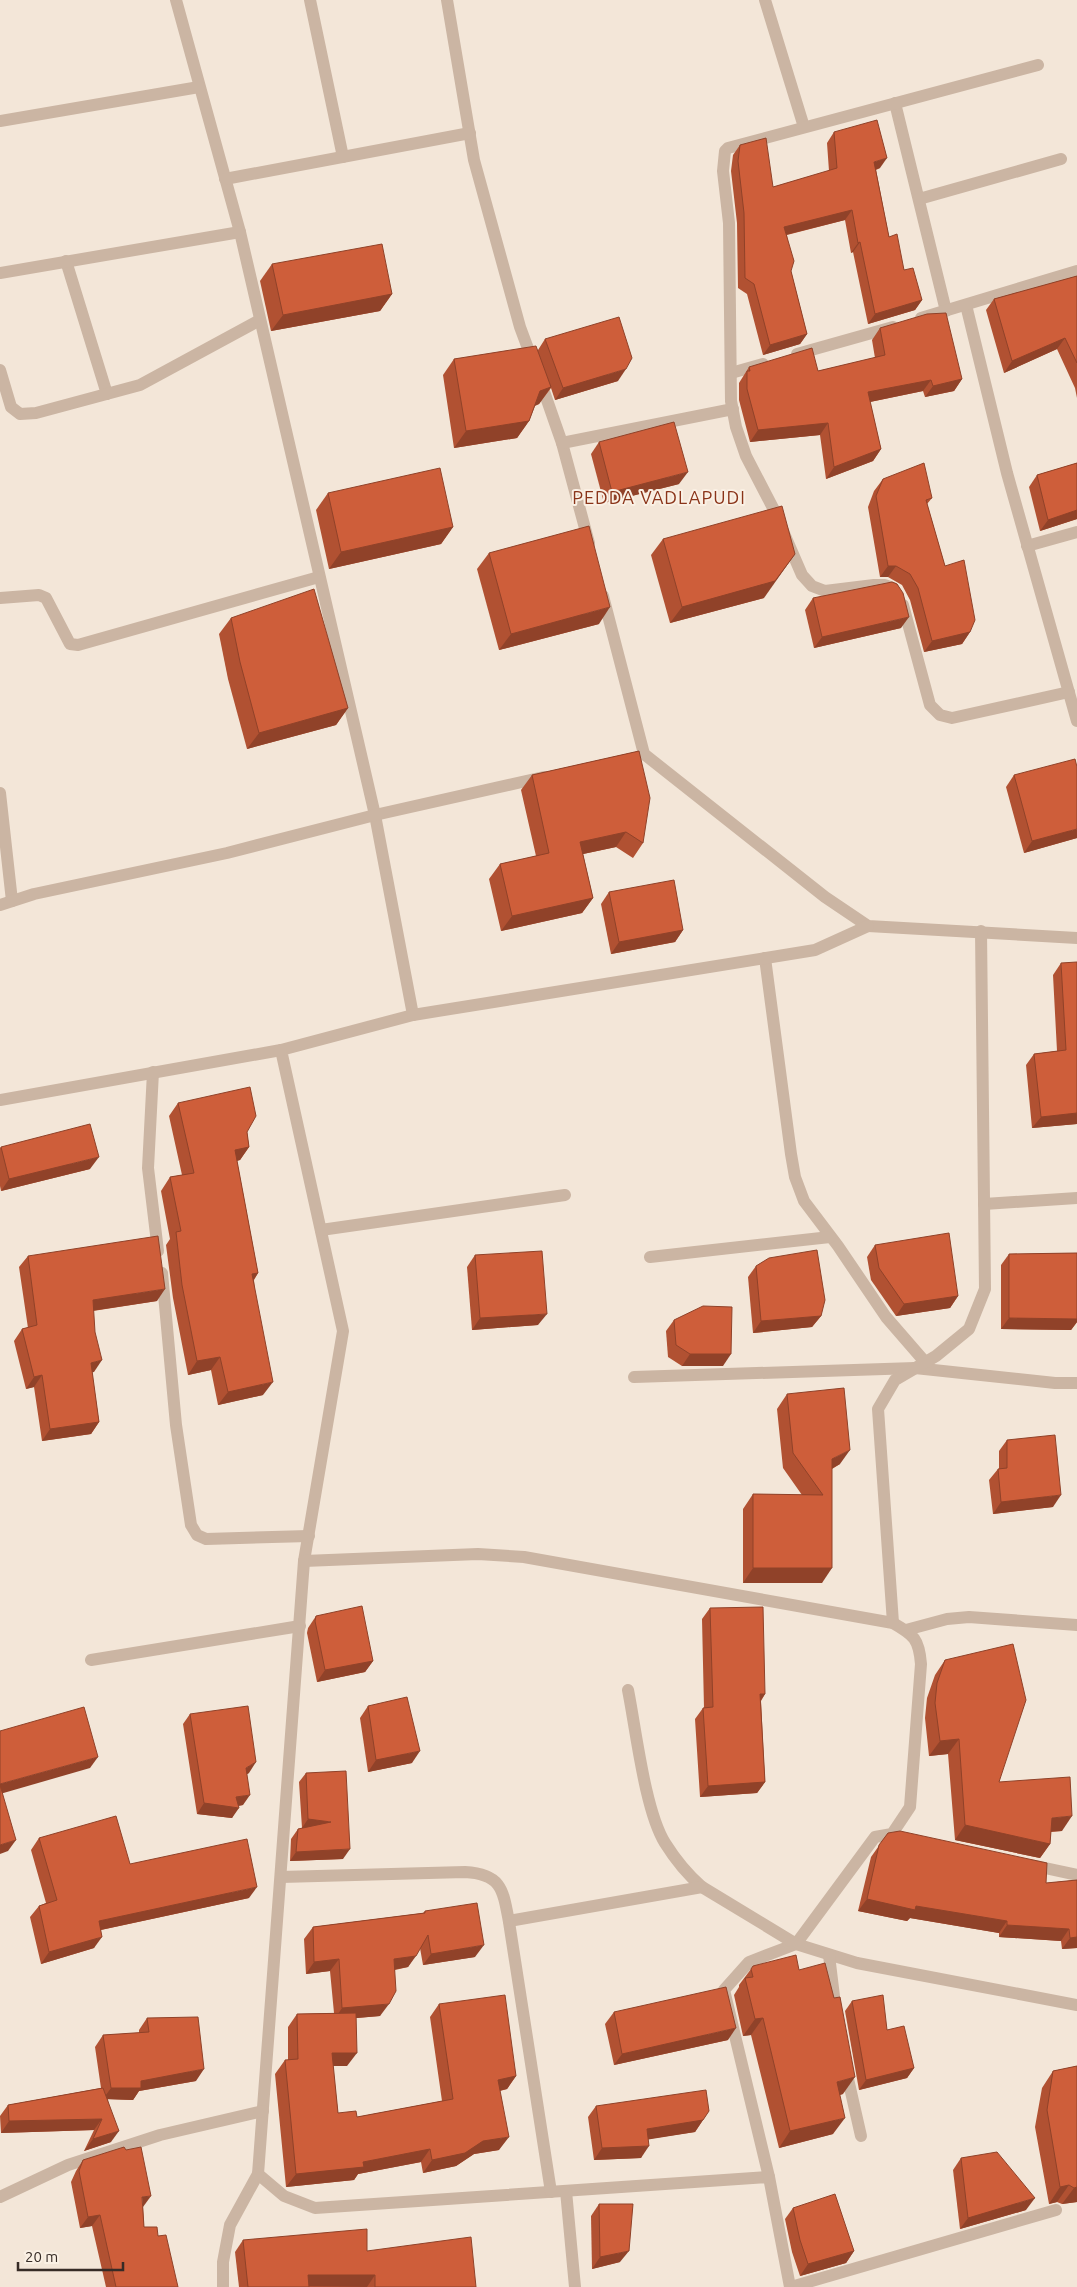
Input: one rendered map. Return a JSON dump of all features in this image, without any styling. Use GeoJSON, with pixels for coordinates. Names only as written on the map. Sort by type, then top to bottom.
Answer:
{"type":"FeatureCollection","features":[{"type":"Feature","properties":{"kind":"street"},"geometry":{"type":"LineString","coordinates":[[176,0],[240,232],[375,815],[413,1015]]}},
{"type":"Feature","properties":{"kind":"street"},"geometry":{"type":"LineString","coordinates":[[310,0],[343,156]]}},
{"type":"Feature","properties":{"kind":"street"},"geometry":{"type":"LineString","coordinates":[[447,0],[474,160],[520,327],[562,442],[592,556]]}},
{"type":"Feature","properties":{"kind":"street"},"geometry":{"type":"LineString","coordinates":[[765,0],[804,127]]}},
{"type":"Feature","properties":{"kind":"street"},"geometry":{"type":"LineString","coordinates":[[1038,65],[804,127],[728,148],[725,151],[723,171],[729,223],[731,374],[733,409],[746,456],[773,508],[802,575],[812,586],[825,591],[874,585],[885,585],[895,589],[902,602],[930,704],[940,715],[952,718],[1069,692]]}},
{"type":"Feature","properties":{"kind":"street"},"geometry":{"type":"LineString","coordinates":[[0,121],[199,87]]}},
{"type":"Feature","properties":{"kind":"street"},"geometry":{"type":"LineString","coordinates":[[895,103],[946,311]]}},
{"type":"Feature","properties":{"kind":"street"},"geometry":{"type":"LineString","coordinates":[[225,179],[470,133]]}},
{"type":"Feature","properties":{"kind":"street"},"geometry":{"type":"LineString","coordinates":[[919,199],[1061,159]]}},
{"type":"Feature","properties":{"kind":"street"},"geometry":{"type":"LineString","coordinates":[[0,272],[240,232]]}},
{"type":"Feature","properties":{"kind":"street"},"geometry":{"type":"LineString","coordinates":[[66,261],[107,394]]}},
{"type":"Feature","properties":{"kind":"street"},"geometry":{"type":"LineString","coordinates":[[731,374],[1077,272]]}},
{"type":"Feature","properties":{"kind":"street"},"geometry":{"type":"LineString","coordinates":[[966,306],[1027,546],[1076,713]]}},
{"type":"Feature","properties":{"kind":"street"},"geometry":{"type":"LineString","coordinates":[[0,370],[11,408],[20,414],[36,414],[140,385],[260,320]]}},
{"type":"Feature","properties":{"kind":"street"},"geometry":{"type":"LineString","coordinates":[[562,442],[733,409]]}},
{"type":"Feature","properties":{"kind":"street"},"geometry":{"type":"LineString","coordinates":[[1027,546],[1077,532]]}},
{"type":"Feature","properties":{"kind":"street"},"geometry":{"type":"LineString","coordinates":[[0,598],[39,595],[46,598],[64,636],[70,644],[78,645],[320,577]]}},
{"type":"Feature","properties":{"kind":"street"},"geometry":{"type":"LineString","coordinates":[[600,584],[639,756],[825,897],[868,926]]}},
{"type":"Feature","properties":{"kind":"street"},"geometry":{"type":"LineString","coordinates":[[0,793],[6,903],[34,894],[228,853],[375,815],[558,774]]}},
{"type":"Feature","properties":{"kind":"street"},"geometry":{"type":"LineString","coordinates":[[0,1100],[281,1050],[413,1015],[815,950],[868,926],[1077,938]]}},
{"type":"Feature","properties":{"kind":"street"},"geometry":{"type":"LineString","coordinates":[[893,1623],[878,1409],[895,1380],[936,1356],[969,1329],[985,1289],[981,931]]}},
{"type":"Feature","properties":{"kind":"street"},"geometry":{"type":"LineString","coordinates":[[765,958],[795,1177],[804,1201],[920,1365]]}},
{"type":"Feature","properties":{"kind":"street"},"geometry":{"type":"LineString","coordinates":[[223,2287],[223,2262],[230,2225],[258,2174],[304,1561],[343,1331],[281,1050]]}},
{"type":"Feature","properties":{"kind":"street"},"geometry":{"type":"LineString","coordinates":[[153,1072],[148,1168],[149,1196],[162,1268],[176,1425],[191,1525],[197,1535],[206,1539],[308,1536]]}},
{"type":"Feature","properties":{"kind":"street"},"geometry":{"type":"LineString","coordinates":[[321,1230],[564,1195]]}},
{"type":"Feature","properties":{"kind":"street"},"geometry":{"type":"LineString","coordinates":[[984,1204],[1077,1198]]}},
{"type":"Feature","properties":{"kind":"street"},"geometry":{"type":"LineString","coordinates":[[650,1258],[830,1236]]}},
{"type":"Feature","properties":{"kind":"street"},"geometry":{"type":"LineString","coordinates":[[634,1377],[920,1365],[1055,1383],[1077,1383]]}},
{"type":"Feature","properties":{"kind":"street"},"geometry":{"type":"LineString","coordinates":[[304,1561],[405,1559],[478,1554],[524,1557],[893,1623],[912,1634],[920,1649],[920,1674],[910,1807],[896,1835],[875,1837],[796,1944],[750,1962],[724,1990],[769,2177],[790,2287],[1056,2210]]}},
{"type":"Feature","properties":{"kind":"street"},"geometry":{"type":"LineString","coordinates":[[906,1630],[947,1619],[969,1617],[1077,1626]]}},
{"type":"Feature","properties":{"kind":"street"},"geometry":{"type":"LineString","coordinates":[[91,1660],[300,1626]]}},
{"type":"Feature","properties":{"kind":"street"},"geometry":{"type":"LineString","coordinates":[[628,1690],[655,1819],[664,1842],[690,1876],[702,1887],[796,1944],[828,1955],[858,1964],[1077,2005]]}},
{"type":"Feature","properties":{"kind":"street"},"geometry":{"type":"LineString","coordinates":[[1018,1862],[1077,1875]]}},
{"type":"Feature","properties":{"kind":"street"},"geometry":{"type":"LineString","coordinates":[[281,1877],[484,1873],[494,1880],[503,1892],[509,1921],[552,2192]]}},
{"type":"Feature","properties":{"kind":"street"},"geometry":{"type":"LineString","coordinates":[[509,1921],[702,1887]]}},
{"type":"Feature","properties":{"kind":"street"},"geometry":{"type":"LineString","coordinates":[[828,1955],[838,2027]]}},
{"type":"Feature","properties":{"kind":"street"},"geometry":{"type":"LineString","coordinates":[[843,2056],[861,2136]]}},
{"type":"Feature","properties":{"kind":"street"},"geometry":{"type":"LineString","coordinates":[[0,2197],[68,2165],[160,2134],[263,2111]]}},
{"type":"Feature","properties":{"kind":"street"},"geometry":{"type":"LineString","coordinates":[[258,2174],[284,2196],[315,2208],[769,2177]]}},
{"type":"Feature","properties":{"kind":"street"},"geometry":{"type":"LineString","coordinates":[[566,2191],[575,2287]]}},
{"type":"Feature","properties":{"kind":"building"},"geometry":{"type":"Polygon","coordinates":[[[877,120],[887,158],[874,162],[889,237],[897,234],[904,270],[913,268],[922,300],[875,314],[852,210],[784,227],[794,261],[791,271],[807,334],[770,345],[754,284],[745,278],[744,213],[738,161],[740,145],[766,138],[773,187],[837,168],[834,132],[877,120]]]}},
{"type":"Feature","properties":{"kind":"building"},"geometry":{"type":"Polygon","coordinates":[[[382,244],[392,294],[283,315],[272,264],[382,244]]]}},
{"type":"Feature","properties":{"kind":"building"},"geometry":{"type":"Polygon","coordinates":[[[1077,276],[1077,363],[1065,338],[1012,361],[994,299],[1077,276]]]}},
{"type":"Feature","properties":{"kind":"building"},"geometry":{"type":"Polygon","coordinates":[[[946,313],[962,379],[933,386],[931,380],[868,392],[881,449],[834,467],[828,423],[758,430],[747,389],[747,371],[750,371],[749,367],[812,348],[818,371],[885,355],[880,328],[927,314],[946,313]]]}},
{"type":"Feature","properties":{"kind":"building"},"geometry":{"type":"Polygon","coordinates":[[[619,317],[632,358],[626,369],[563,388],[545,339],[619,317]]]}},
{"type":"Feature","properties":{"kind":"building"},"geometry":{"type":"Polygon","coordinates":[[[536,346],[551,387],[540,391],[529,421],[466,431],[454,359],[536,346]]]}},
{"type":"Feature","properties":{"kind":"building"},"geometry":{"type":"Polygon","coordinates":[[[674,422],[688,472],[612,492],[599,442],[674,422]]]}},
{"type":"Feature","properties":{"kind":"building"},"geometry":{"type":"Polygon","coordinates":[[[924,463],[932,498],[926,500],[945,566],[964,560],[975,620],[970,632],[932,641],[918,588],[910,574],[896,566],[888,566],[876,496],[883,479],[924,463]]]}},
{"type":"Feature","properties":{"kind":"building"},"geometry":{"type":"Polygon","coordinates":[[[1077,463],[1077,510],[1048,520],[1037,475],[1077,463]]]}},
{"type":"Feature","properties":{"kind":"building"},"geometry":{"type":"Polygon","coordinates":[[[440,468],[453,527],[341,552],[328,493],[440,468]]]}},
{"type":"Feature","properties":{"kind":"building"},"geometry":{"type":"Polygon","coordinates":[[[782,506],[795,554],[775,581],[682,607],[663,539],[782,506]]]}},
{"type":"Feature","properties":{"kind":"building"},"geometry":{"type":"Polygon","coordinates":[[[589,526],[610,607],[511,634],[489,553],[589,526]]]}},
{"type":"Feature","properties":{"kind":"building"},"geometry":{"type":"Polygon","coordinates":[[[892,582],[897,584],[903,593],[909,617],[822,637],[813,598],[892,582]]]}},
{"type":"Feature","properties":{"kind":"building"},"geometry":{"type":"Polygon","coordinates":[[[314,589],[348,708],[259,733],[240,662],[231,618],[314,589]]]}},
{"type":"Feature","properties":{"kind":"building"},"geometry":{"type":"Polygon","coordinates":[[[639,751],[650,798],[643,843],[626,832],[580,842],[593,898],[512,916],[500,864],[549,853],[532,775],[639,751]]]}},
{"type":"Feature","properties":{"kind":"building"},"geometry":{"type":"Polygon","coordinates":[[[1075,759],[1077,767],[1077,829],[1032,841],[1014,775],[1075,759]]]}},
{"type":"Feature","properties":{"kind":"building"},"geometry":{"type":"Polygon","coordinates":[[[674,880],[683,930],[619,942],[609,892],[674,880]]]}},
{"type":"Feature","properties":{"kind":"building"},"geometry":{"type":"Polygon","coordinates":[[[1077,962],[1077,1113],[1041,1117],[1034,1054],[1066,1050],[1061,963],[1077,962]]]}},
{"type":"Feature","properties":{"kind":"building"},"geometry":{"type":"Polygon","coordinates":[[[250,1087],[256,1116],[247,1132],[249,1147],[235,1150],[258,1273],[252,1274],[273,1382],[228,1392],[220,1357],[197,1361],[182,1285],[176,1232],[181,1231],[170,1177],[194,1173],[178,1103],[250,1087]]]}},
{"type":"Feature","properties":{"kind":"building"},"geometry":{"type":"Polygon","coordinates":[[[90,1124],[99,1157],[9,1179],[1,1147],[90,1124]]]}},
{"type":"Feature","properties":{"kind":"building"},"geometry":{"type":"Polygon","coordinates":[[[949,1233],[958,1296],[904,1304],[879,1268],[875,1245],[949,1233]]]}},
{"type":"Feature","properties":{"kind":"building"},"geometry":{"type":"Polygon","coordinates":[[[158,1236],[165,1289],[93,1300],[95,1332],[102,1360],[91,1363],[99,1422],[50,1429],[42,1375],[34,1377],[22,1329],[37,1325],[28,1256],[158,1236]]]}},
{"type":"Feature","properties":{"kind":"building"},"geometry":{"type":"Polygon","coordinates":[[[817,1250],[825,1300],[821,1316],[761,1321],[756,1266],[769,1258],[817,1250]]]}},
{"type":"Feature","properties":{"kind":"building"},"geometry":{"type":"Polygon","coordinates":[[[542,1251],[547,1314],[480,1318],[475,1255],[542,1251]]]}},
{"type":"Feature","properties":{"kind":"building"},"geometry":{"type":"Polygon","coordinates":[[[1077,1253],[1077,1319],[1009,1318],[1009,1254],[1077,1253]]]}},
{"type":"Feature","properties":{"kind":"building"},"geometry":{"type":"Polygon","coordinates":[[[703,1306],[732,1307],[731,1354],[690,1354],[676,1345],[674,1320],[703,1306]]]}},
{"type":"Feature","properties":{"kind":"building"},"geometry":{"type":"Polygon","coordinates":[[[844,1388],[850,1450],[832,1459],[832,1568],[753,1568],[753,1494],[823,1495],[793,1453],[787,1394],[844,1388]]]}},
{"type":"Feature","properties":{"kind":"building"},"geometry":{"type":"Polygon","coordinates":[[[1055,1435],[1061,1495],[1001,1502],[998,1469],[1007,1468],[1007,1440],[1055,1435]]]}},
{"type":"Feature","properties":{"kind":"building"},"geometry":{"type":"Polygon","coordinates":[[[362,1606],[373,1661],[325,1670],[315,1621],[316,1616],[362,1606]]]}},
{"type":"Feature","properties":{"kind":"building"},"geometry":{"type":"Polygon","coordinates":[[[763,1607],[765,1694],[760,1694],[765,1782],[708,1786],[703,1708],[713,1707],[710,1608],[763,1607]]]}},
{"type":"Feature","properties":{"kind":"building"},"geometry":{"type":"Polygon","coordinates":[[[1013,1644],[1026,1700],[999,1782],[1070,1777],[1072,1816],[1052,1818],[1050,1844],[965,1825],[959,1739],[940,1741],[935,1703],[937,1683],[945,1660],[1013,1644]]]}},
{"type":"Feature","properties":{"kind":"building"},"geometry":{"type":"Polygon","coordinates":[[[407,1697],[420,1751],[376,1760],[368,1706],[407,1697]]]}},
{"type":"Feature","properties":{"kind":"building"},"geometry":{"type":"Polygon","coordinates":[[[248,1706],[256,1762],[246,1768],[250,1795],[236,1797],[239,1808],[204,1803],[190,1714],[248,1706]]]}},
{"type":"Feature","properties":{"kind":"building"},"geometry":{"type":"Polygon","coordinates":[[[84,1707],[98,1757],[0,1784],[0,1731],[84,1707]]]}},
{"type":"Feature","properties":{"kind":"building"},"geometry":{"type":"Polygon","coordinates":[[[346,1771],[350,1849],[296,1852],[298,1829],[331,1822],[308,1819],[306,1773],[346,1771]]]}},
{"type":"Feature","properties":{"kind":"building"},"geometry":{"type":"Polygon","coordinates":[[[0,1785],[16,1840],[0,1845],[0,1785]]]}},
{"type":"Feature","properties":{"kind":"building"},"geometry":{"type":"Polygon","coordinates":[[[116,1816],[130,1864],[247,1839],[257,1887],[99,1921],[102,1937],[49,1952],[39,1906],[57,1900],[39,1838],[116,1816]]]}},
{"type":"Feature","properties":{"kind":"building"},"geometry":{"type":"Polygon","coordinates":[[[900,1831],[1047,1863],[1046,1883],[1077,1880],[1077,1937],[1070,1938],[1069,1929],[1007,1925],[1007,1921],[916,1906],[915,1910],[867,1899],[879,1845],[888,1833],[900,1831]]]}},
{"type":"Feature","properties":{"kind":"building"},"geometry":{"type":"Polygon","coordinates":[[[477,1903],[484,1945],[431,1954],[428,1935],[416,1956],[394,1959],[396,1991],[389,2004],[342,2008],[339,1959],[314,1962],[313,1927],[425,1913],[425,1911],[477,1903]]]}},
{"type":"Feature","properties":{"kind":"building"},"geometry":{"type":"Polygon","coordinates":[[[796,1955],[799,1970],[825,1963],[834,1998],[840,1997],[855,2077],[837,2082],[845,2118],[790,2131],[763,2018],[755,2019],[745,1978],[753,1977],[751,1969],[753,1966],[796,1955]]]}},
{"type":"Feature","properties":{"kind":"building"},"geometry":{"type":"Polygon","coordinates":[[[726,1987],[736,2028],[622,2054],[614,2012],[726,1987]]]}},
{"type":"Feature","properties":{"kind":"building"},"geometry":{"type":"Polygon","coordinates":[[[505,1995],[516,2076],[498,2080],[509,2137],[483,2141],[465,2153],[432,2160],[430,2149],[363,2162],[364,2167],[296,2174],[285,2060],[298,2059],[297,2014],[356,2013],[357,2053],[332,2053],[338,2113],[356,2111],[357,2117],[453,2099],[439,2004],[505,1995]]]}},
{"type":"Feature","properties":{"kind":"building"},"geometry":{"type":"Polygon","coordinates":[[[883,1995],[887,2030],[904,2026],[914,2068],[866,2080],[852,2001],[883,1995]]]}},
{"type":"Feature","properties":{"kind":"building"},"geometry":{"type":"Polygon","coordinates":[[[198,2017],[204,2069],[141,2081],[141,2088],[111,2088],[103,2035],[149,2032],[147,2018],[198,2017]]]}},
{"type":"Feature","properties":{"kind":"building"},"geometry":{"type":"Polygon","coordinates":[[[1077,2066],[1077,2187],[1074,2188],[1069,2185],[1060,2187],[1047,2110],[1053,2071],[1077,2066]]]}},
{"type":"Feature","properties":{"kind":"building"},"geometry":{"type":"Polygon","coordinates":[[[103,2088],[119,2131],[93,2139],[102,2119],[9,2121],[8,2105],[103,2088]]]}},
{"type":"Feature","properties":{"kind":"building"},"geometry":{"type":"Polygon","coordinates":[[[706,2090],[709,2111],[703,2120],[647,2129],[649,2146],[602,2148],[596,2106],[706,2090]]]}},
{"type":"Feature","properties":{"kind":"building"},"geometry":{"type":"Polygon","coordinates":[[[124,2147],[126,2150],[141,2147],[151,2196],[142,2197],[144,2227],[157,2227],[158,2236],[166,2235],[178,2287],[116,2287],[100,2215],[88,2217],[79,2171],[83,2160],[124,2147]]]}},
{"type":"Feature","properties":{"kind":"building"},"geometry":{"type":"Polygon","coordinates":[[[997,2152],[1035,2198],[968,2218],[961,2158],[997,2152]]]}},
{"type":"Feature","properties":{"kind":"building"},"geometry":{"type":"Polygon","coordinates":[[[835,2194],[854,2251],[808,2264],[800,2240],[793,2208],[835,2194]]]}},
{"type":"Feature","properties":{"kind":"building"},"geometry":{"type":"Polygon","coordinates":[[[599,2204],[633,2204],[629,2251],[600,2257],[599,2204]]]}},
{"type":"Feature","properties":{"kind":"building"},"geometry":{"type":"Polygon","coordinates":[[[367,2229],[367,2251],[471,2237],[476,2287],[375,2287],[375,2275],[308,2275],[309,2287],[248,2287],[243,2240],[367,2229]]]}},
{"type":"Feature","properties":{"kind":"district","name":"PEDDA VADLAPUDI"},"geometry":{"type":"Point","coordinates":[659,498]}}]}
